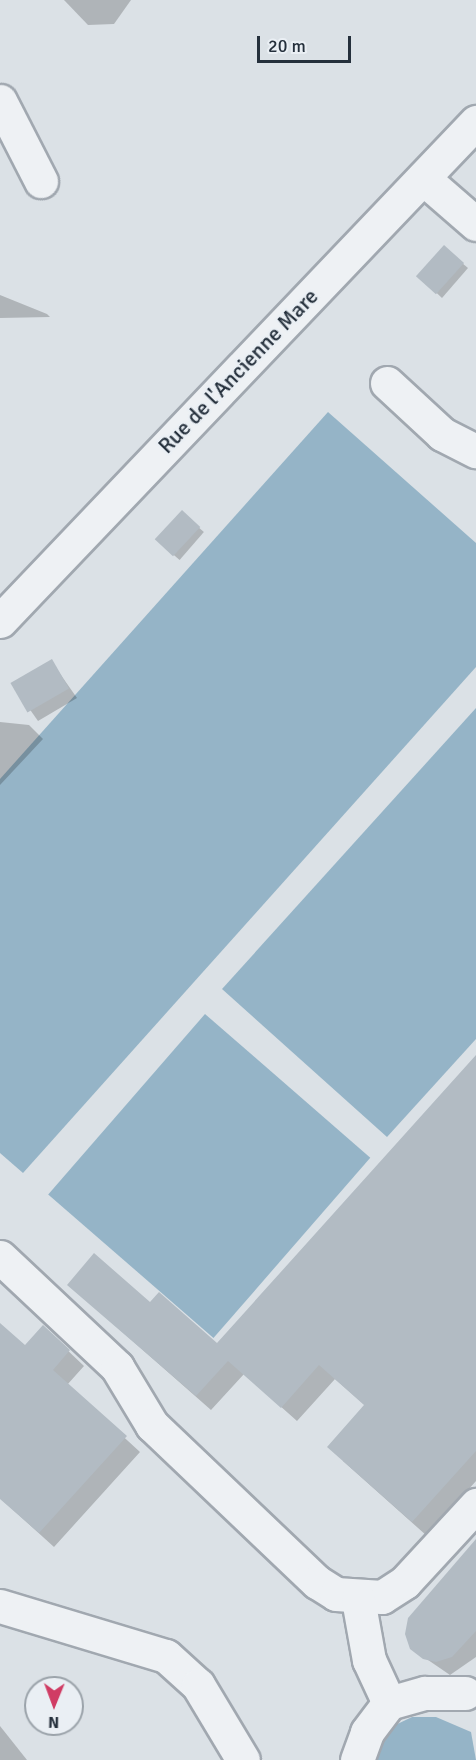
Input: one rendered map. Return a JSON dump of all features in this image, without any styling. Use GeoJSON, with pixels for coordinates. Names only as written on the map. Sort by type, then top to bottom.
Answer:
{"type":"FeatureCollection","features":[{"type":"Feature","properties":{"kind":"street"},"geometry":{"type":"LineString","coordinates":[[0,101],[41,181]]}},
{"type":"Feature","properties":{"kind":"street","name":"Rue de l'Ancienne Mare"},"geometry":{"type":"LineString","coordinates":[[0,621],[476,122]]}},
{"type":"Feature","properties":{"kind":"street"},"geometry":{"type":"LineString","coordinates":[[423,178],[476,224]]}},
{"type":"Feature","properties":{"kind":"street"},"geometry":{"type":"LineString","coordinates":[[387,383],[442,434],[476,451]]}},
{"type":"Feature","properties":{"kind":"street"},"geometry":{"type":"LineString","coordinates":[[0,1257],[117,1367],[152,1425],[317,1582],[358,1599],[382,1597],[405,1582],[476,1505]]}},
{"type":"Feature","properties":{"kind":"street"},"geometry":{"type":"LineString","coordinates":[[358,1599],[369,1660],[390,1703]]}},
{"type":"Feature","properties":{"kind":"street"},"geometry":{"type":"LineString","coordinates":[[0,1606],[166,1656],[198,1685],[243,1760]]}},
{"type":"Feature","properties":{"kind":"street"},"geometry":{"type":"LineString","coordinates":[[357,1760],[367,1732],[390,1703],[425,1693],[472,1694]]}},
{"type":"Feature","properties":{"kind":"water"},"geometry":{"type":"Polygon","coordinates":[[[328,412],[476,543],[476,667],[23,1173],[0,1153],[0,779],[328,412]]]}},
{"type":"Feature","properties":{"kind":"water"},"geometry":{"type":"Polygon","coordinates":[[[476,708],[476,1039],[387,1137],[222,989],[476,708]]]}},
{"type":"Feature","properties":{"kind":"water"},"geometry":{"type":"Polygon","coordinates":[[[205,1014],[370,1158],[213,1338],[48,1194],[205,1014]]]}},
{"type":"Feature","properties":{"kind":"water"},"geometry":{"type":"Polygon","coordinates":[[[412,1717],[436,1717],[471,1732],[476,1760],[371,1760],[389,1728],[412,1717]]]}},
{"type":"Feature","properties":{"kind":"building"},"geometry":{"type":"Polygon","coordinates":[[[444,245],[464,263],[436,294],[416,276],[444,245]]]}},
{"type":"Feature","properties":{"kind":"building"},"geometry":{"type":"Polygon","coordinates":[[[182,510],[200,527],[173,556],[155,539],[182,510]]]}},
{"type":"Feature","properties":{"kind":"building"},"geometry":{"type":"Polygon","coordinates":[[[52,659],[69,688],[27,712],[10,683],[52,659]]]}},
{"type":"Feature","properties":{"kind":"building"},"geometry":{"type":"Polygon","coordinates":[[[476,1055],[476,1451],[412,1522],[327,1447],[364,1405],[319,1365],[281,1408],[228,1361],[196,1396],[67,1285],[94,1253],[150,1302],[159,1292],[217,1343],[476,1055]]]}},
{"type":"Feature","properties":{"kind":"building"},"geometry":{"type":"Polygon","coordinates":[[[0,1323],[25,1345],[43,1325],[70,1350],[53,1370],[127,1436],[39,1533],[0,1499],[0,1323]]]}},
{"type":"Feature","properties":{"kind":"building"},"geometry":{"type":"Polygon","coordinates":[[[476,1539],[476,1631],[452,1657],[436,1662],[423,1659],[410,1649],[405,1634],[408,1618],[476,1539]]]}}]}
